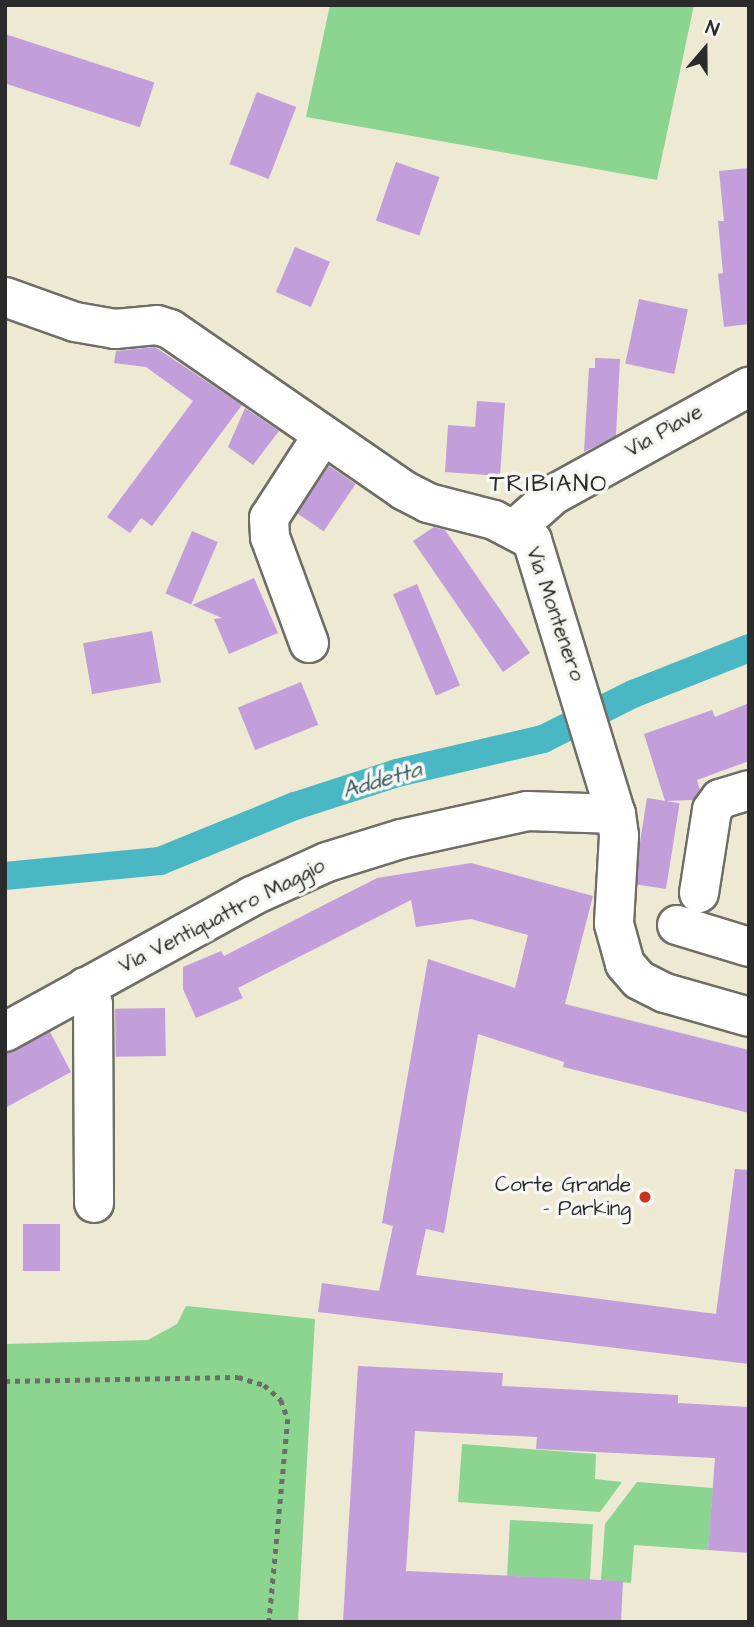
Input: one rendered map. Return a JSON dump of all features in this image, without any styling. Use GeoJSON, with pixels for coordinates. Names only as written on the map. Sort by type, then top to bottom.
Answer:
{"type":"FeatureCollection","features":[{"type":"Feature","properties":{"kind":"street","name":"Via Montenero"},"geometry":{"type":"LineString","coordinates":[[5,297],[75,322],[115,329],[157,326],[201,351],[428,503],[515,529],[532,540],[539,554],[616,814],[617,945],[639,980],[665,993],[749,1017]]}},
{"type":"Feature","properties":{"kind":"street","name":"Via Piave"},"geometry":{"type":"LineString","coordinates":[[515,529],[553,495],[749,387]]}},
{"type":"Feature","properties":{"kind":"street"},"geometry":{"type":"LineString","coordinates":[[309,643],[270,537],[268,518],[323,435]]}},
{"type":"Feature","properties":{"kind":"street"},"geometry":{"type":"LineString","coordinates":[[699,893],[712,810],[720,799],[749,790]]}},
{"type":"Feature","properties":{"kind":"street","name":"Via Ventiquattro Maggio"},"geometry":{"type":"LineString","coordinates":[[5,1032],[253,896],[327,862],[401,839],[527,811],[616,814]]}},
{"type":"Feature","properties":{"kind":"street"},"geometry":{"type":"LineString","coordinates":[[677,925],[749,947]]}},
{"type":"Feature","properties":{"kind":"street"},"geometry":{"type":"LineString","coordinates":[[85,987],[93,1004],[94,1203]]}},
{"type":"Feature","properties":{"kind":"path"},"geometry":{"type":"LineString","coordinates":[[5,1381],[238,1377],[273,1392],[281,1400],[288,1419],[269,1622]]}},
{"type":"Feature","properties":{"kind":"green space"},"geometry":{"type":"Polygon","coordinates":[[[330,5],[694,5],[657,180],[306,117],[330,5]]]}},
{"type":"Feature","properties":{"kind":"green space"},"geometry":{"type":"Polygon","coordinates":[[[186,1306],[315,1319],[298,1622],[5,1622],[5,1344],[148,1340],[177,1324],[186,1306]]]}},
{"type":"Feature","properties":{"kind":"green space"},"geometry":{"type":"Polygon","coordinates":[[[462,1444],[596,1454],[595,1479],[622,1482],[600,1512],[458,1502],[462,1444]]]}},
{"type":"Feature","properties":{"kind":"green space"},"geometry":{"type":"Polygon","coordinates":[[[637,1482],[713,1488],[708,1550],[634,1545],[631,1583],[601,1580],[605,1524],[637,1482]]]}},
{"type":"Feature","properties":{"kind":"green space"},"geometry":{"type":"Polygon","coordinates":[[[510,1520],[593,1524],[590,1580],[507,1576],[510,1520]]]}},
{"type":"Feature","properties":{"kind":"building"},"geometry":{"type":"Polygon","coordinates":[[[5,34],[154,83],[140,127],[5,83],[5,34]]]}},
{"type":"Feature","properties":{"kind":"building"},"geometry":{"type":"Polygon","coordinates":[[[257,92],[296,107],[269,179],[229,164],[257,92]]]}},
{"type":"Feature","properties":{"kind":"building"},"geometry":{"type":"Polygon","coordinates":[[[396,162],[439,177],[419,236],[376,221],[396,162]]]}},
{"type":"Feature","properties":{"kind":"building"},"geometry":{"type":"Polygon","coordinates":[[[749,168],[749,324],[724,327],[718,274],[723,273],[718,221],[724,221],[719,171],[749,168]]]}},
{"type":"Feature","properties":{"kind":"building"},"geometry":{"type":"Polygon","coordinates":[[[295,247],[330,262],[311,307],[276,292],[295,247]]]}},
{"type":"Feature","properties":{"kind":"building"},"geometry":{"type":"Polygon","coordinates":[[[639,299],[688,309],[674,374],[625,364],[639,299]]]}},
{"type":"Feature","properties":{"kind":"building"},"geometry":{"type":"Polygon","coordinates":[[[155,347],[242,405],[152,526],[141,518],[130,533],[107,517],[193,401],[146,367],[114,363],[116,351],[155,347]]]}},
{"type":"Feature","properties":{"kind":"building"},"geometry":{"type":"Polygon","coordinates":[[[595,358],[620,359],[616,436],[584,452],[589,368],[595,368],[595,358]]]}},
{"type":"Feature","properties":{"kind":"building"},"geometry":{"type":"Polygon","coordinates":[[[477,401],[505,403],[500,476],[445,472],[448,425],[475,427],[477,401]]]}},
{"type":"Feature","properties":{"kind":"building"},"geometry":{"type":"Polygon","coordinates":[[[245,408],[279,431],[253,465],[228,447],[245,408]]]}},
{"type":"Feature","properties":{"kind":"building"},"geometry":{"type":"Polygon","coordinates":[[[329,466],[356,484],[324,531],[297,513],[329,466]]]}},
{"type":"Feature","properties":{"kind":"building"},"geometry":{"type":"Polygon","coordinates":[[[434,527],[445,530],[530,653],[503,672],[413,541],[434,527]]]}},
{"type":"Feature","properties":{"kind":"building"},"geometry":{"type":"Polygon","coordinates":[[[192,531],[218,542],[191,605],[165,594],[192,531]]]}},
{"type":"Feature","properties":{"kind":"building"},"geometry":{"type":"Polygon","coordinates":[[[254,578],[278,633],[229,654],[214,619],[222,618],[192,605],[254,578]]]}},
{"type":"Feature","properties":{"kind":"building"},"geometry":{"type":"Polygon","coordinates":[[[417,584],[460,685],[436,695],[393,594],[417,584]]]}},
{"type":"Feature","properties":{"kind":"building"},"geometry":{"type":"Polygon","coordinates":[[[152,631],[161,682],[92,694],[83,643],[152,631]]]}},
{"type":"Feature","properties":{"kind":"building"},"geometry":{"type":"Polygon","coordinates":[[[301,682],[318,725],[255,750],[238,707],[301,682]]]}},
{"type":"Feature","properties":{"kind":"building"},"geometry":{"type":"Polygon","coordinates":[[[749,703],[749,761],[697,780],[700,790],[693,800],[665,801],[644,734],[712,710],[715,717],[749,703]]]}},
{"type":"Feature","properties":{"kind":"building"},"geometry":{"type":"Polygon","coordinates":[[[647,798],[680,803],[666,889],[633,884],[647,798]]]}},
{"type":"Feature","properties":{"kind":"building"},"geometry":{"type":"Polygon","coordinates":[[[471,863],[593,896],[565,1004],[749,1050],[749,1113],[563,1067],[564,1062],[478,1034],[444,1233],[426,1229],[416,1275],[716,1314],[735,1169],[749,1170],[749,1364],[318,1312],[322,1283],[379,1291],[393,1226],[382,1223],[428,959],[515,988],[528,935],[471,919],[416,927],[411,900],[238,988],[243,998],[196,1018],[183,989],[183,967],[221,951],[224,956],[377,878],[471,863]]]}},
{"type":"Feature","properties":{"kind":"building"},"geometry":{"type":"Polygon","coordinates":[[[165,1008],[166,1056],[116,1057],[115,1009],[165,1008]]]}},
{"type":"Feature","properties":{"kind":"building"},"geometry":{"type":"Polygon","coordinates":[[[50,1032],[71,1072],[5,1108],[5,1054],[50,1032]]]}},
{"type":"Feature","properties":{"kind":"building"},"geometry":{"type":"Polygon","coordinates":[[[23,1224],[60,1224],[60,1271],[23,1271],[23,1224]]]}},
{"type":"Feature","properties":{"kind":"building"},"geometry":{"type":"Polygon","coordinates":[[[358,1366],[503,1373],[502,1386],[678,1395],[678,1403],[749,1407],[749,1553],[708,1550],[715,1458],[536,1449],[537,1437],[415,1431],[406,1571],[623,1581],[621,1622],[343,1622],[358,1366]]]}},
{"type":"Feature","properties":{"kind":"waterway","name":"Addetta"},"geometry":{"type":"LineString","coordinates":[[5,876],[160,861],[295,806],[397,773],[543,739],[633,694],[749,648]]}},
{"type":"Feature","properties":{"kind":"place","name":"Corte Grande - Parking"},"geometry":{"type":"Point","coordinates":[645,1197]}},
{"type":"Feature","properties":{"kind":"district","name":"TRIBIANO"},"geometry":{"type":"Point","coordinates":[549,485]}}]}
